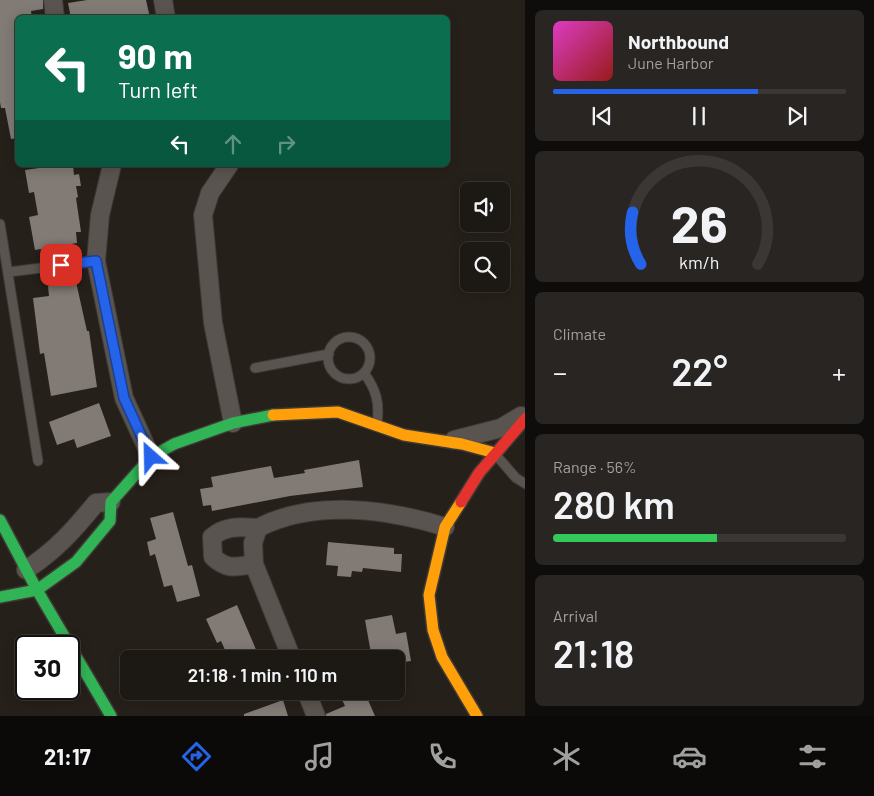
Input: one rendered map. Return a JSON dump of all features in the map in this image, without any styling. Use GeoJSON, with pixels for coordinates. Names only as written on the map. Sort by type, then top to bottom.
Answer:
{"type":"FeatureCollection","features":[{"type":"Feature","properties":{"kind":"street"},"geometry":{"type":"LineString","coordinates":[[53,0],[55,15]]}},
{"type":"Feature","properties":{"kind":"street"},"geometry":{"type":"LineString","coordinates":[[163,0],[166,15]]}},
{"type":"Feature","properties":{"kind":"street"},"geometry":{"type":"LineString","coordinates":[[112,167],[100,215],[96,261],[124,398],[151,457]]}},
{"type":"Feature","properties":{"kind":"street"},"geometry":{"type":"LineString","coordinates":[[228,167],[210,193],[202,215],[213,323],[233,423]]}},
{"type":"Feature","properties":{"kind":"street"},"geometry":{"type":"LineString","coordinates":[[0,597],[37,590],[79,559],[110,521],[111,502],[151,457],[174,444],[233,423],[276,414],[338,412],[404,435],[495,453]]}},
{"type":"Feature","properties":{"kind":"street"},"geometry":{"type":"LineString","coordinates":[[442,441],[466,439],[501,428],[525,413]]}},
{"type":"Feature","properties":{"kind":"street"},"geometry":{"type":"LineString","coordinates":[[476,716],[442,657],[433,630],[429,609],[429,595],[434,567],[445,527],[479,473],[525,418]]}},
{"type":"Feature","properties":{"kind":"street"},"geometry":{"type":"LineString","coordinates":[[26,570],[50,554],[64,541],[96,503],[111,502]]}},
{"type":"Feature","properties":{"kind":"street"},"geometry":{"type":"LineString","coordinates":[[254,564],[235,567],[222,566],[213,557],[212,538],[220,530],[235,527],[258,528],[270,522],[291,516],[362,509],[411,516],[445,527]]}},
{"type":"Feature","properties":{"kind":"street"},"geometry":{"type":"LineString","coordinates":[[0,520],[37,590],[111,716]]}},
{"type":"Feature","properties":{"kind":"street"},"geometry":{"type":"LineString","coordinates":[[258,528],[252,543],[254,564],[288,650]]}},
{"type":"Feature","properties":{"kind":"street"},"geometry":{"type":"LineString","coordinates":[[64,541],[79,559]]}},
{"type":"Feature","properties":{"kind":"street"},"geometry":{"type":"LineString","coordinates":[[310,700],[316,716]]}},
{"type":"Feature","properties":{"kind":"lane"},"geometry":{"type":"LineString","coordinates":[[0,224],[38,461]]}},
{"type":"Feature","properties":{"kind":"lane"},"geometry":{"type":"LineString","coordinates":[[8,272],[96,261]]}},
{"type":"Feature","properties":{"kind":"lane"},"geometry":{"type":"LineString","coordinates":[[348,337],[362,342],[370,353],[368,367],[364,373],[352,379],[340,377],[331,367],[329,354],[336,342],[348,337]]}},
{"type":"Feature","properties":{"kind":"lane"},"geometry":{"type":"LineString","coordinates":[[255,368],[329,354]]}},
{"type":"Feature","properties":{"kind":"lane"},"geometry":{"type":"LineString","coordinates":[[364,373],[373,385],[379,406],[376,426]]}},
{"type":"Feature","properties":{"kind":"lane"},"geometry":{"type":"LineString","coordinates":[[495,453],[516,478],[525,484]]}},
{"type":"Feature","properties":{"kind":"building"},"geometry":{"type":"Polygon","coordinates":[[[0,0],[43,0],[43,9],[31,11],[32,15],[15,15],[15,138],[11,139],[5,108],[1,108],[0,0]]]}},
{"type":"Feature","properties":{"kind":"building"},"geometry":{"type":"Polygon","coordinates":[[[87,0],[146,0],[149,15],[70,15],[68,3],[87,0]]]}},
{"type":"Feature","properties":{"kind":"building"},"geometry":{"type":"Polygon","coordinates":[[[46,167],[73,167],[74,175],[79,174],[81,186],[76,186],[78,197],[76,198],[81,232],[76,232],[77,243],[35,250],[29,217],[38,215],[34,192],[29,193],[25,170],[46,167]]]}},
{"type":"Feature","properties":{"kind":"building"},"geometry":{"type":"Polygon","coordinates":[[[76,282],[87,331],[89,331],[97,387],[51,396],[44,353],[40,354],[33,298],[49,296],[48,286],[76,282]]]}},
{"type":"Feature","properties":{"kind":"building"},"geometry":{"type":"Polygon","coordinates":[[[99,403],[111,436],[77,448],[74,439],[57,445],[49,422],[99,403]]]}},
{"type":"Feature","properties":{"kind":"building"},"geometry":{"type":"Polygon","coordinates":[[[359,460],[363,487],[290,496],[212,511],[211,505],[203,506],[200,489],[213,487],[211,477],[271,466],[274,478],[305,473],[304,470],[359,460]]]}},
{"type":"Feature","properties":{"kind":"building"},"geometry":{"type":"Polygon","coordinates":[[[173,512],[188,566],[192,565],[200,596],[177,602],[172,585],[164,587],[155,554],[150,556],[147,542],[156,539],[150,518],[173,512]]]}},
{"type":"Feature","properties":{"kind":"building"},"geometry":{"type":"Polygon","coordinates":[[[328,542],[394,548],[394,554],[402,554],[401,572],[363,568],[362,572],[352,571],[351,577],[337,576],[338,566],[326,565],[328,542]]]}},
{"type":"Feature","properties":{"kind":"building"},"geometry":{"type":"Polygon","coordinates":[[[237,605],[256,650],[225,650],[221,641],[217,643],[206,619],[237,605]]]}},
{"type":"Feature","properties":{"kind":"building"},"geometry":{"type":"Polygon","coordinates":[[[392,615],[396,634],[406,632],[411,661],[405,662],[405,650],[370,650],[365,620],[392,615]]]}},
{"type":"Feature","properties":{"kind":"building"},"geometry":{"type":"Polygon","coordinates":[[[283,700],[288,716],[244,716],[244,714],[283,700]]]}},
{"type":"Feature","properties":{"kind":"building"},"geometry":{"type":"Polygon","coordinates":[[[342,700],[368,700],[375,716],[326,716],[326,714],[345,706],[342,700]]]}},
{"type":"Feature","properties":{"kind":"traffic: fast"},"geometry":{"type":"LineString","coordinates":[[0,597],[37,590],[76,562],[110,521],[111,502],[151,457],[174,444],[233,423],[273,415]]}},
{"type":"Feature","properties":{"kind":"traffic: fast"},"geometry":{"type":"LineString","coordinates":[[0,520],[37,590],[111,716]]}},
{"type":"Feature","properties":{"kind":"traffic: slow"},"geometry":{"type":"LineString","coordinates":[[273,415],[338,412],[404,435],[462,444],[495,453]]}},
{"type":"Feature","properties":{"kind":"traffic: slow"},"geometry":{"type":"LineString","coordinates":[[461,502],[445,527],[429,595],[433,630],[442,657],[477,716]]}},
{"type":"Feature","properties":{"kind":"traffic: jam"},"geometry":{"type":"LineString","coordinates":[[461,502],[479,473],[525,419]]}},
{"type":"Feature","properties":{"kind":"route"},"geometry":{"type":"LineString","coordinates":[[61,265],[96,261],[124,398],[151,457]]}}]}
